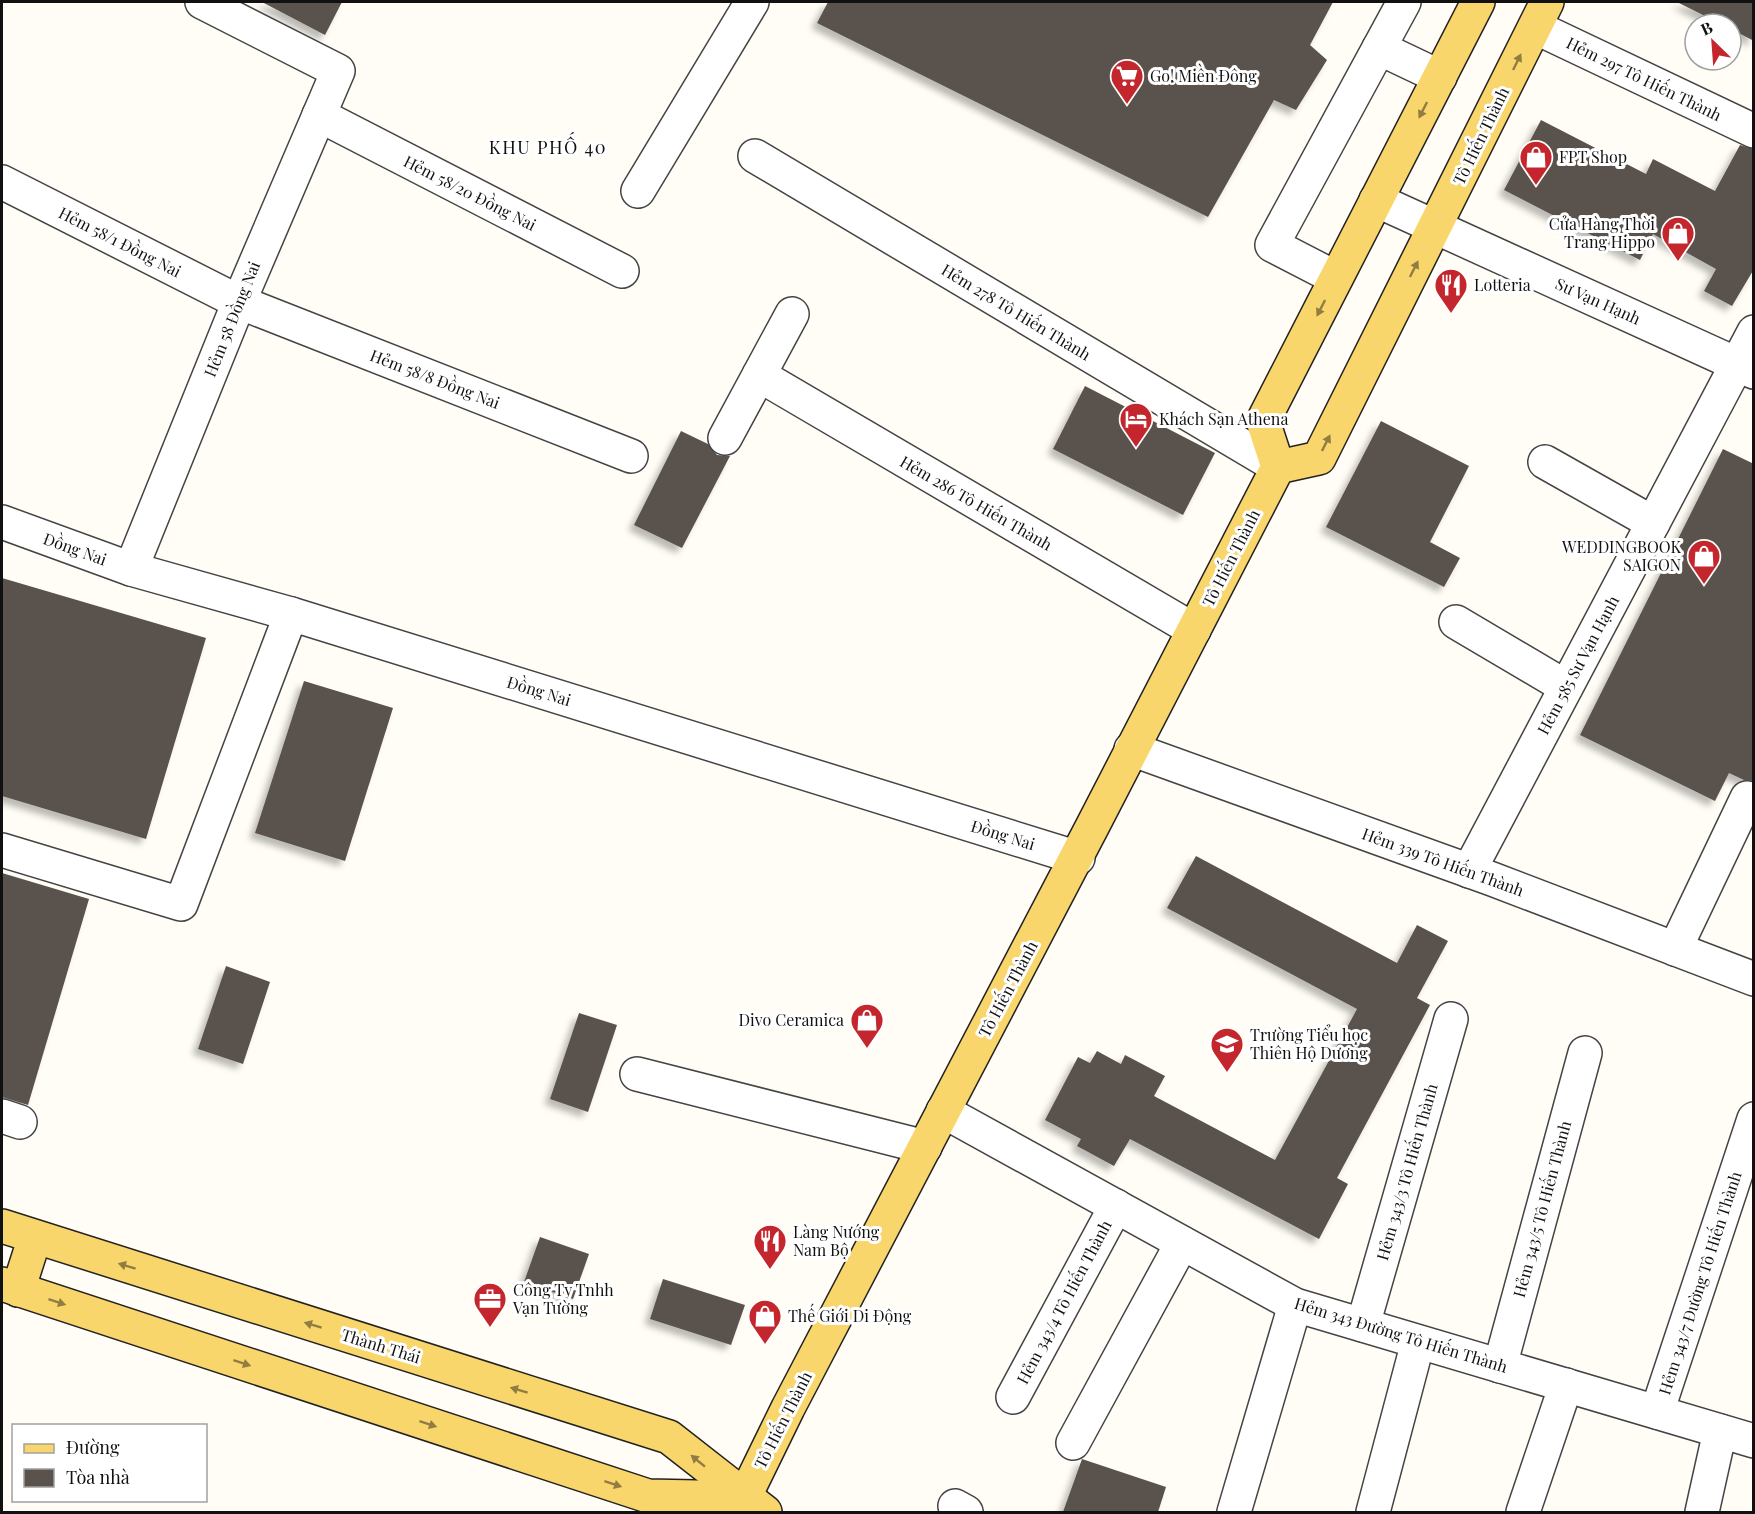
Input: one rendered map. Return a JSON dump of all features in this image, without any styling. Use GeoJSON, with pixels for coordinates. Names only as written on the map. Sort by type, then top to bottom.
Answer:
{"type":"FeatureCollection","features":[{"type":"Feature","properties":{"kind":"main road"},"geometry":{"type":"LineString","coordinates":[[1278,467],[1263,421],[1478,2]]}},
{"type":"Feature","properties":{"kind":"main road","name":"Tô Hiến Thành"},"geometry":{"type":"LineString","coordinates":[[750,1508],[788,1408],[1078,858],[1131,749],[1278,467],[1318,458],[1541,14]]}},
{"type":"Feature","properties":{"kind":"main road","name":"Thành Thái"},"geometry":{"type":"LineString","coordinates":[[2,1226],[669,1437],[750,1508]]}},
{"type":"Feature","properties":{"kind":"main road"},"geometry":{"type":"LineString","coordinates":[[35,1237],[10,1287],[648,1496],[750,1508]]}},
{"type":"Feature","properties":{"kind":"street","name":"Hẻm 58 Đồng Nai"},"geometry":{"type":"LineString","coordinates":[[131,569],[238,302],[338,71],[202,2]]}},
{"type":"Feature","properties":{"kind":"street"},"geometry":{"type":"LineString","coordinates":[[638,191],[752,2]]}},
{"type":"Feature","properties":{"kind":"street"},"geometry":{"type":"LineString","coordinates":[[1336,278],[1272,245],[1404,2]]}},
{"type":"Feature","properties":{"kind":"street","name":"Hẻm 297 Tô Hiến Thành"},"geometry":{"type":"LineString","coordinates":[[1541,14],[1754,131]]}},
{"type":"Feature","properties":{"kind":"street"},"geometry":{"type":"LineString","coordinates":[[1379,48],[1440,77]]}},
{"type":"Feature","properties":{"kind":"street","name":"Hẻm 58/20 Đồng Nai"},"geometry":{"type":"LineString","coordinates":[[319,115],[622,271]]}},
{"type":"Feature","properties":{"kind":"street","name":"Hẻm 278 Tô Hiến Thành"},"geometry":{"type":"LineString","coordinates":[[755,156],[1278,467]]}},
{"type":"Feature","properties":{"kind":"street","name":"Hẻm 58/1 Đồng Nai"},"geometry":{"type":"LineString","coordinates":[[2,182],[238,302]]}},
{"type":"Feature","properties":{"kind":"street","name":"Sư Vạn Hạnh"},"geometry":{"type":"LineString","coordinates":[[1376,200],[1745,368]]}},
{"type":"Feature","properties":{"kind":"street","name":"Hẻm 58/8 Đồng Nai"},"geometry":{"type":"LineString","coordinates":[[238,302],[631,456]]}},
{"type":"Feature","properties":{"kind":"street"},"geometry":{"type":"LineString","coordinates":[[725,438],[792,314]]}},
{"type":"Feature","properties":{"kind":"street"},"geometry":{"type":"LineString","coordinates":[[1745,368],[1754,332]]}},
{"type":"Feature","properties":{"kind":"street","name":"Hẻm 585 Sư Vạn Hạnh"},"geometry":{"type":"LineString","coordinates":[[1469,871],[1653,523],[1745,368]]}},
{"type":"Feature","properties":{"kind":"street","name":"Hẻm 286 Tô Hiến Thành"},"geometry":{"type":"LineString","coordinates":[[759,375],[1194,630]]}},
{"type":"Feature","properties":{"kind":"street"},"geometry":{"type":"LineString","coordinates":[[1545,462],[1653,523]]}},
{"type":"Feature","properties":{"kind":"street","name":"Đồng Nai"},"geometry":{"type":"LineString","coordinates":[[2,522],[131,569],[291,614],[1078,858]]}},
{"type":"Feature","properties":{"kind":"street"},"geometry":{"type":"LineString","coordinates":[[2,850],[181,904],[291,614]]}},
{"type":"Feature","properties":{"kind":"street"},"geometry":{"type":"LineString","coordinates":[[1456,622],[1566,687]]}},
{"type":"Feature","properties":{"kind":"street","name":"Hẻm 339 Tô Hiến Thành"},"geometry":{"type":"LineString","coordinates":[[1131,749],[1469,871],[1754,979]]}},
{"type":"Feature","properties":{"kind":"street"},"geometry":{"type":"LineString","coordinates":[[1676,949],[1748,798]]}},
{"type":"Feature","properties":{"kind":"street","name":"Hẻm 343/3 Tô Hiến Thành"},"geometry":{"type":"LineString","coordinates":[[1363,1325],[1451,1019]]}},
{"type":"Feature","properties":{"kind":"street","name":"Hẻm 343/5 Tô Hiến Thành"},"geometry":{"type":"LineString","coordinates":[[1500,1366],[1585,1053]]}},
{"type":"Feature","properties":{"kind":"street"},"geometry":{"type":"LineString","coordinates":[[637,1074],[925,1147]]}},
{"type":"Feature","properties":{"kind":"street","name":"Hẻm 343 Đường Tô Hiến Thành"},"geometry":{"type":"LineString","coordinates":[[943,1111],[1295,1305],[1754,1441]]}},
{"type":"Feature","properties":{"kind":"street","name":"Hẻm 343/7 Đường Tô Hiến Thành"},"geometry":{"type":"LineString","coordinates":[[1657,1412],[1754,1119]]}},
{"type":"Feature","properties":{"kind":"street","name":"Hẻm 343/4 Tô Hiến Thành"},"geometry":{"type":"LineString","coordinates":[[1012,1397],[1116,1206]]}},
{"type":"Feature","properties":{"kind":"street"},"geometry":{"type":"LineString","coordinates":[[1073,1443],[1182,1243]]}},
{"type":"Feature","properties":{"kind":"street"},"geometry":{"type":"LineString","coordinates":[[1234,1512],[1295,1305]]}},
{"type":"Feature","properties":{"kind":"street"},"geometry":{"type":"LineString","coordinates":[[1373,1512],[1418,1342]]}},
{"type":"Feature","properties":{"kind":"street"},"geometry":{"type":"LineString","coordinates":[[1522,1512],[1566,1385]]}},
{"type":"Feature","properties":{"kind":"street"},"geometry":{"type":"LineString","coordinates":[[1702,1512],[1720,1431]]}},
{"type":"Feature","properties":{"kind":"building"},"geometry":{"type":"Polygon","coordinates":[[[262,2],[342,2],[325,35],[262,2]]]}},
{"type":"Feature","properties":{"kind":"building","name":"Go! Miền Đông"},"geometry":{"type":"Polygon","coordinates":[[[828,2],[1333,2],[1310,45],[1327,60],[1296,110],[1274,100],[1208,217],[817,23],[828,2]]]}},
{"type":"Feature","properties":{"kind":"building"},"geometry":{"type":"Polygon","coordinates":[[[1677,2],[1754,2],[1754,41],[1743,35],[1743,12],[1697,12],[1677,2]]]}},
{"type":"Feature","properties":{"kind":"building"},"geometry":{"type":"Polygon","coordinates":[[[1541,120],[1646,174],[1653,159],[1715,191],[1740,145],[1754,149],[1754,269],[1732,306],[1704,291],[1716,269],[1653,234],[1640,260],[1504,190],[1541,120]]]}},
{"type":"Feature","properties":{"kind":"building"},"geometry":{"type":"Polygon","coordinates":[[[1085,386],[1215,453],[1183,515],[1053,449],[1085,386]]]}},
{"type":"Feature","properties":{"kind":"building"},"geometry":{"type":"Polygon","coordinates":[[[1381,421],[1469,466],[1430,542],[1460,558],[1444,587],[1326,527],[1381,421]]]}},
{"type":"Feature","properties":{"kind":"building"},"geometry":{"type":"Polygon","coordinates":[[[681,431],[708,444],[717,455],[730,456],[682,548],[634,525],[681,431]]]}},
{"type":"Feature","properties":{"kind":"building","name":"WEDDINGBOOK SAIGON"},"geometry":{"type":"Polygon","coordinates":[[[1723,449],[1754,464],[1754,781],[1744,780],[1729,773],[1715,801],[1580,735],[1723,449]]]}},
{"type":"Feature","properties":{"kind":"building"},"geometry":{"type":"Polygon","coordinates":[[[2,578],[206,638],[146,839],[2,796],[2,578]]]}},
{"type":"Feature","properties":{"kind":"building"},"geometry":{"type":"Polygon","coordinates":[[[304,681],[393,708],[345,861],[255,833],[304,681]]]}},
{"type":"Feature","properties":{"kind":"building"},"geometry":{"type":"Polygon","coordinates":[[[1196,856],[1397,963],[1417,925],[1448,941],[1417,998],[1430,1005],[1337,1178],[1348,1184],[1319,1239],[1130,1139],[1114,1166],[1077,1146],[1081,1139],[1045,1120],[1078,1057],[1090,1063],[1097,1051],[1121,1064],[1125,1055],[1165,1076],[1154,1096],[1275,1160],[1357,1009],[1167,908],[1196,856]]]}},
{"type":"Feature","properties":{"kind":"building"},"geometry":{"type":"Polygon","coordinates":[[[2,873],[89,899],[28,1105],[2,1097],[2,873]]]}},
{"type":"Feature","properties":{"kind":"building"},"geometry":{"type":"Polygon","coordinates":[[[226,966],[270,982],[243,1064],[198,1049],[226,966]]]}},
{"type":"Feature","properties":{"kind":"building"},"geometry":{"type":"Polygon","coordinates":[[[579,1013],[617,1025],[588,1112],[550,1099],[579,1013]]]}},
{"type":"Feature","properties":{"kind":"building"},"geometry":{"type":"Polygon","coordinates":[[[540,1237],[589,1254],[573,1299],[524,1282],[540,1237]]]}},
{"type":"Feature","properties":{"kind":"building"},"geometry":{"type":"Polygon","coordinates":[[[663,1279],[745,1305],[731,1345],[650,1319],[663,1279]]]}},
{"type":"Feature","properties":{"kind":"building"},"geometry":{"type":"Polygon","coordinates":[[[1082,1459],[1166,1487],[1158,1512],[1063,1512],[1082,1459]]]}},
{"type":"Feature","properties":{"kind":"place","name":"Go! Miền Đông"},"geometry":{"type":"Point","coordinates":[1127,105]}},
{"type":"Feature","properties":{"kind":"place","name":"FPT Shop"},"geometry":{"type":"Point","coordinates":[1536,186]}},
{"type":"Feature","properties":{"kind":"place","name":"Cửa Hàng Thời Trang Hippo"},"geometry":{"type":"Point","coordinates":[1678,262]}},
{"type":"Feature","properties":{"kind":"place","name":"Lotteria"},"geometry":{"type":"Point","coordinates":[1451,314]}},
{"type":"Feature","properties":{"kind":"place","name":"Khách Sạn Athena"},"geometry":{"type":"Point","coordinates":[1136,448]}},
{"type":"Feature","properties":{"kind":"place","name":"WEDDINGBOOK SAIGON"},"geometry":{"type":"Point","coordinates":[1704,585]}},
{"type":"Feature","properties":{"kind":"place","name":"Divo Ceramica"},"geometry":{"type":"Point","coordinates":[867,1049]}},
{"type":"Feature","properties":{"kind":"place","name":"Trường Tiểu học Thiên Hộ Dương"},"geometry":{"type":"Point","coordinates":[1227,1073]}},
{"type":"Feature","properties":{"kind":"place","name":"Làng Nướng Nam Bộ"},"geometry":{"type":"Point","coordinates":[770,1270]}},
{"type":"Feature","properties":{"kind":"place","name":"Công Ty Tnhh Vạn Tường"},"geometry":{"type":"Point","coordinates":[490,1328]}},
{"type":"Feature","properties":{"kind":"place","name":"Thế Giới Di Động"},"geometry":{"type":"Point","coordinates":[765,1345]}},
{"type":"Feature","properties":{"kind":"district","name":"KHU PHỐ 40"},"geometry":{"type":"Point","coordinates":[548,148]}}]}
